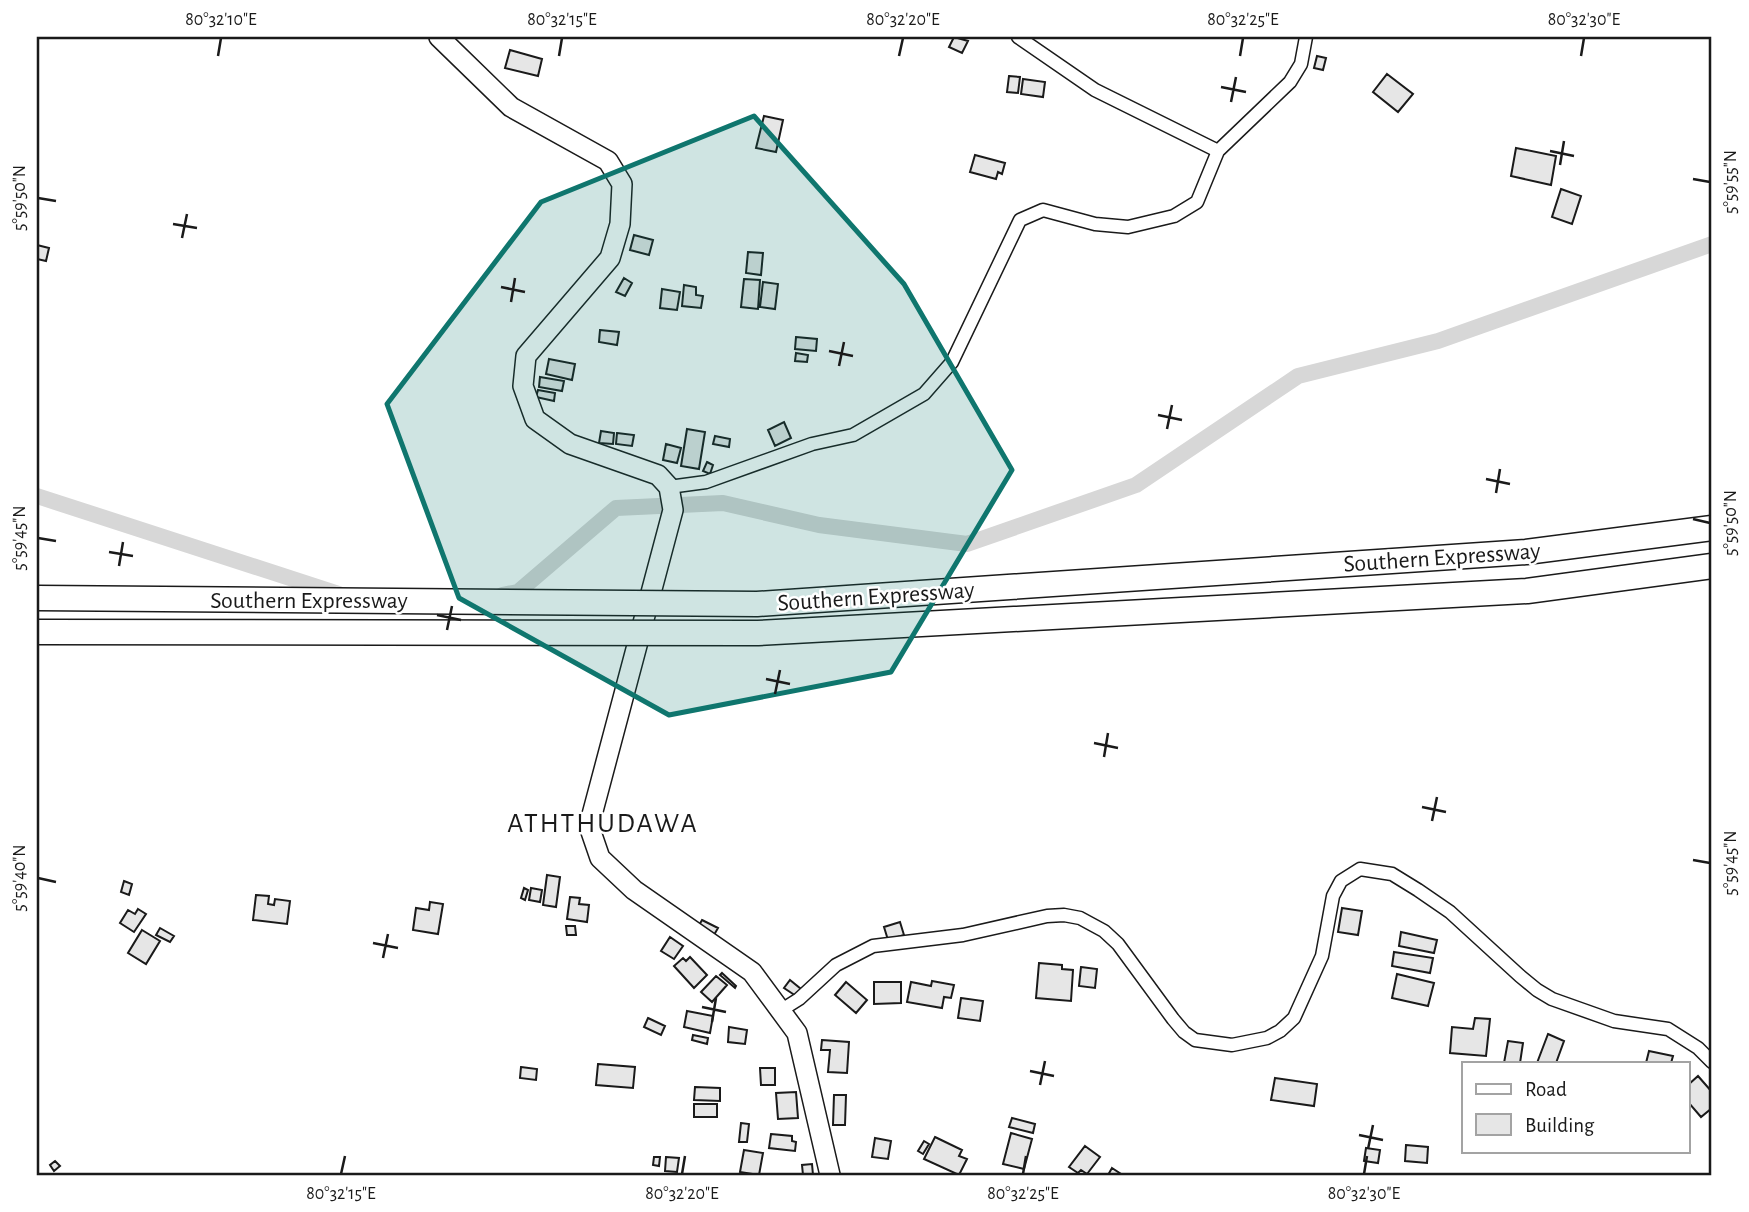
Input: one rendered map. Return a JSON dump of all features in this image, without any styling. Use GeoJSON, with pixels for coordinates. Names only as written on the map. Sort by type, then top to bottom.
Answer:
{"type":"FeatureCollection","features":[{"type":"Feature","properties":{"kind":"highway","name":"Southern Expressway"},"geometry":{"type":"LineString","coordinates":[[37,598],[757,604],[1526,552],[1712,528]]}},
{"type":"Feature","properties":{"kind":"highway","name":"Southern Expressway"},"geometry":{"type":"LineString","coordinates":[[37,632],[758,633],[1527,591],[1712,566]]}},
{"type":"Feature","properties":{"kind":"street"},"geometry":{"type":"LineString","coordinates":[[439,37],[511,107],[608,161],[622,184],[620,225],[610,258],[526,356],[523,386],[535,419],[570,444],[658,475],[671,496],[589,826],[600,858],[634,890],[752,972],[797,1033],[830,1175]]}},
{"type":"Feature","properties":{"kind":"street"},"geometry":{"type":"LineString","coordinates":[[1018,37],[1095,90],[1218,151]]}},
{"type":"Feature","properties":{"kind":"street"},"geometry":{"type":"LineString","coordinates":[[671,496],[812,444],[853,435],[924,394],[952,362],[1020,220],[1043,210],[1095,224],[1128,227],[1174,216],[1196,202],[1218,151],[1290,82],[1301,64],[1306,37]]}},
{"type":"Feature","properties":{"kind":"street"},"geometry":{"type":"LineString","coordinates":[[780,1011],[799,999],[836,965],[873,946],[963,935],[1047,916],[1064,915],[1080,918],[1118,944],[1173,1019],[1195,1040],[1232,1045],[1267,1038],[1280,1031],[1294,1017],[1322,956],[1333,897],[1341,881],[1360,869],[1392,874],[1418,890],[1450,912],[1520,976],[1552,999],[1614,1021],[1668,1029],[1698,1048],[1712,1062]]}},
{"type":"Feature","properties":{"kind":"highlighted area"},"geometry":{"type":"Polygon","coordinates":[[[754,116],[904,284],[1012,470],[891,672],[669,715],[459,598],[387,404],[541,202],[754,116]]]}},
{"type":"Feature","properties":{"kind":"building"},"geometry":{"type":"Polygon","coordinates":[[[954,37],[968,41],[962,53],[949,47],[954,37]]]}},
{"type":"Feature","properties":{"kind":"building"},"geometry":{"type":"Polygon","coordinates":[[[510,50],[542,59],[538,76],[505,68],[510,50]]]}},
{"type":"Feature","properties":{"kind":"building"},"geometry":{"type":"Polygon","coordinates":[[[1317,56],[1326,58],[1323,70],[1314,68],[1317,56]]]}},
{"type":"Feature","properties":{"kind":"building"},"geometry":{"type":"Polygon","coordinates":[[[1387,74],[1413,94],[1398,112],[1373,92],[1387,74]]]}},
{"type":"Feature","properties":{"kind":"building"},"geometry":{"type":"Polygon","coordinates":[[[1009,76],[1020,77],[1018,93],[1007,92],[1009,76]]]}},
{"type":"Feature","properties":{"kind":"building"},"geometry":{"type":"Polygon","coordinates":[[[1023,79],[1045,82],[1043,97],[1021,94],[1023,79]]]}},
{"type":"Feature","properties":{"kind":"building"},"geometry":{"type":"Polygon","coordinates":[[[764,116],[783,120],[776,152],[756,148],[764,116]]]}},
{"type":"Feature","properties":{"kind":"building"},"geometry":{"type":"Polygon","coordinates":[[[1516,148],[1556,156],[1551,185],[1511,176],[1516,148]]]}},
{"type":"Feature","properties":{"kind":"building"},"geometry":{"type":"Polygon","coordinates":[[[975,155],[1005,163],[1002,174],[998,172],[996,179],[970,172],[975,155]]]}},
{"type":"Feature","properties":{"kind":"building"},"geometry":{"type":"Polygon","coordinates":[[[1561,189],[1581,196],[1572,224],[1552,217],[1561,189]]]}},
{"type":"Feature","properties":{"kind":"building"},"geometry":{"type":"Polygon","coordinates":[[[634,235],[653,240],[649,255],[630,250],[634,235]]]}},
{"type":"Feature","properties":{"kind":"building"},"geometry":{"type":"Polygon","coordinates":[[[37,245],[49,248],[46,261],[37,259],[37,245]]]}},
{"type":"Feature","properties":{"kind":"building"},"geometry":{"type":"Polygon","coordinates":[[[748,252],[763,253],[761,275],[746,273],[748,252]]]}},
{"type":"Feature","properties":{"kind":"building"},"geometry":{"type":"Polygon","coordinates":[[[624,278],[632,283],[625,296],[616,292],[624,278]]]}},
{"type":"Feature","properties":{"kind":"building"},"geometry":{"type":"Polygon","coordinates":[[[744,279],[760,280],[758,309],[741,307],[744,279]]]}},
{"type":"Feature","properties":{"kind":"building"},"geometry":{"type":"Polygon","coordinates":[[[763,282],[778,284],[775,309],[760,307],[763,282]]]}},
{"type":"Feature","properties":{"kind":"building"},"geometry":{"type":"Polygon","coordinates":[[[684,285],[696,287],[696,295],[703,296],[701,308],[682,306],[684,285]]]}},
{"type":"Feature","properties":{"kind":"building"},"geometry":{"type":"Polygon","coordinates":[[[662,289],[680,292],[677,310],[660,308],[662,289]]]}},
{"type":"Feature","properties":{"kind":"building"},"geometry":{"type":"Polygon","coordinates":[[[600,330],[619,332],[617,345],[599,342],[600,330]]]}},
{"type":"Feature","properties":{"kind":"building"},"geometry":{"type":"Polygon","coordinates":[[[796,337],[817,339],[816,351],[795,349],[796,337]]]}},
{"type":"Feature","properties":{"kind":"building"},"geometry":{"type":"Polygon","coordinates":[[[796,353],[808,355],[807,362],[795,361],[796,353]]]}},
{"type":"Feature","properties":{"kind":"building"},"geometry":{"type":"Polygon","coordinates":[[[549,359],[575,364],[572,380],[546,374],[549,359]]]}},
{"type":"Feature","properties":{"kind":"building"},"geometry":{"type":"Polygon","coordinates":[[[540,377],[564,381],[562,391],[539,387],[540,377]]]}},
{"type":"Feature","properties":{"kind":"building"},"geometry":{"type":"Polygon","coordinates":[[[538,390],[555,393],[554,401],[536,397],[538,390]]]}},
{"type":"Feature","properties":{"kind":"building"},"geometry":{"type":"Polygon","coordinates":[[[784,422],[791,438],[775,446],[768,430],[784,422]]]}},
{"type":"Feature","properties":{"kind":"building"},"geometry":{"type":"Polygon","coordinates":[[[687,429],[705,432],[699,469],[681,466],[687,429]]]}},
{"type":"Feature","properties":{"kind":"building"},"geometry":{"type":"Polygon","coordinates":[[[601,431],[614,433],[613,444],[599,443],[601,431]]]}},
{"type":"Feature","properties":{"kind":"building"},"geometry":{"type":"Polygon","coordinates":[[[617,433],[634,435],[632,446],[616,444],[617,433]]]}},
{"type":"Feature","properties":{"kind":"building"},"geometry":{"type":"Polygon","coordinates":[[[715,436],[730,439],[729,447],[713,444],[715,436]]]}},
{"type":"Feature","properties":{"kind":"building"},"geometry":{"type":"Polygon","coordinates":[[[666,444],[681,448],[677,463],[663,460],[666,444]]]}},
{"type":"Feature","properties":{"kind":"building"},"geometry":{"type":"Polygon","coordinates":[[[707,462],[713,465],[710,474],[703,471],[707,462]]]}},
{"type":"Feature","properties":{"kind":"building"},"geometry":{"type":"Polygon","coordinates":[[[547,875],[560,877],[556,907],[543,905],[547,875]]]}},
{"type":"Feature","properties":{"kind":"building"},"geometry":{"type":"Polygon","coordinates":[[[124,881],[132,884],[129,895],[121,892],[124,881]]]}},
{"type":"Feature","properties":{"kind":"building"},"geometry":{"type":"Polygon","coordinates":[[[524,888],[528,890],[525,900],[521,898],[524,888]]]}},
{"type":"Feature","properties":{"kind":"building"},"geometry":{"type":"Polygon","coordinates":[[[531,888],[542,890],[540,902],[529,900],[531,888]]]}},
{"type":"Feature","properties":{"kind":"building"},"geometry":{"type":"Polygon","coordinates":[[[256,895],[269,896],[268,904],[274,905],[275,899],[290,901],[287,924],[253,920],[256,895]]]}},
{"type":"Feature","properties":{"kind":"building"},"geometry":{"type":"Polygon","coordinates":[[[570,897],[580,898],[579,904],[589,905],[587,922],[567,919],[570,897]]]}},
{"type":"Feature","properties":{"kind":"building"},"geometry":{"type":"Polygon","coordinates":[[[430,902],[443,904],[438,934],[413,930],[416,908],[429,910],[430,902]]]}},
{"type":"Feature","properties":{"kind":"building"},"geometry":{"type":"Polygon","coordinates":[[[1342,908],[1362,911],[1358,935],[1338,932],[1342,908]]]}},
{"type":"Feature","properties":{"kind":"building"},"geometry":{"type":"Polygon","coordinates":[[[138,909],[146,914],[134,932],[120,923],[128,910],[135,914],[138,909]]]}},
{"type":"Feature","properties":{"kind":"building"},"geometry":{"type":"Polygon","coordinates":[[[702,920],[718,928],[714,935],[698,927],[702,920]]]}},
{"type":"Feature","properties":{"kind":"building"},"geometry":{"type":"Polygon","coordinates":[[[900,922],[904,935],[888,940],[884,927],[900,922]]]}},
{"type":"Feature","properties":{"kind":"building"},"geometry":{"type":"Polygon","coordinates":[[[566,926],[575,926],[576,935],[567,935],[566,926]]]}},
{"type":"Feature","properties":{"kind":"building"},"geometry":{"type":"Polygon","coordinates":[[[160,928],[174,936],[170,942],[156,935],[160,928]]]}},
{"type":"Feature","properties":{"kind":"building"},"geometry":{"type":"Polygon","coordinates":[[[142,930],[160,941],[146,964],[128,953],[142,930]]]}},
{"type":"Feature","properties":{"kind":"building"},"geometry":{"type":"Polygon","coordinates":[[[1401,932],[1437,940],[1434,953],[1399,946],[1401,932]]]}},
{"type":"Feature","properties":{"kind":"building"},"geometry":{"type":"Polygon","coordinates":[[[670,937],[683,946],[674,959],[661,951],[670,937]]]}},
{"type":"Feature","properties":{"kind":"building"},"geometry":{"type":"Polygon","coordinates":[[[1394,952],[1433,958],[1430,973],[1392,966],[1394,952]]]}},
{"type":"Feature","properties":{"kind":"building"},"geometry":{"type":"Polygon","coordinates":[[[690,957],[707,975],[694,988],[674,966],[683,958],[686,961],[690,957]]]}},
{"type":"Feature","properties":{"kind":"building"},"geometry":{"type":"Polygon","coordinates":[[[1039,963],[1062,965],[1062,969],[1073,970],[1071,1001],[1036,998],[1039,963]]]}},
{"type":"Feature","properties":{"kind":"building"},"geometry":{"type":"Polygon","coordinates":[[[1081,967],[1097,969],[1095,988],[1079,986],[1081,967]]]}},
{"type":"Feature","properties":{"kind":"building"},"geometry":{"type":"Polygon","coordinates":[[[722,973],[736,986],[735,988],[720,975],[722,973]]]}},
{"type":"Feature","properties":{"kind":"building"},"geometry":{"type":"Polygon","coordinates":[[[1397,974],[1434,983],[1428,1006],[1392,998],[1397,974]]]}},
{"type":"Feature","properties":{"kind":"building"},"geometry":{"type":"Polygon","coordinates":[[[716,976],[727,985],[712,1002],[701,992],[716,976]]]}},
{"type":"Feature","properties":{"kind":"building"},"geometry":{"type":"Polygon","coordinates":[[[790,980],[801,989],[796,996],[784,988],[790,980]]]}},
{"type":"Feature","properties":{"kind":"building"},"geometry":{"type":"Polygon","coordinates":[[[932,981],[954,985],[951,998],[944,997],[942,1008],[907,1002],[911,982],[931,986],[932,981]]]}},
{"type":"Feature","properties":{"kind":"building"},"geometry":{"type":"Polygon","coordinates":[[[846,982],[867,1000],[856,1013],[835,995],[846,982]]]}},
{"type":"Feature","properties":{"kind":"building"},"geometry":{"type":"Polygon","coordinates":[[[874,982],[901,982],[901,1003],[874,1004],[874,982]]]}},
{"type":"Feature","properties":{"kind":"building"},"geometry":{"type":"Polygon","coordinates":[[[961,998],[983,1001],[980,1021],[958,1018],[961,998]]]}},
{"type":"Feature","properties":{"kind":"building"},"geometry":{"type":"Polygon","coordinates":[[[687,1011],[713,1016],[710,1033],[684,1027],[687,1011]]]}},
{"type":"Feature","properties":{"kind":"building"},"geometry":{"type":"Polygon","coordinates":[[[648,1018],[665,1026],[661,1035],[644,1027],[648,1018]]]}},
{"type":"Feature","properties":{"kind":"building"},"geometry":{"type":"Polygon","coordinates":[[[1475,1018],[1490,1019],[1486,1056],[1450,1053],[1452,1027],[1473,1029],[1475,1018]]]}},
{"type":"Feature","properties":{"kind":"building"},"geometry":{"type":"Polygon","coordinates":[[[729,1027],[747,1030],[745,1044],[728,1042],[729,1027]]]}},
{"type":"Feature","properties":{"kind":"building"},"geometry":{"type":"Polygon","coordinates":[[[1548,1034],[1564,1041],[1556,1062],[1537,1062],[1548,1034]]]}},
{"type":"Feature","properties":{"kind":"building"},"geometry":{"type":"Polygon","coordinates":[[[693,1035],[708,1038],[707,1044],[692,1040],[693,1035]]]}},
{"type":"Feature","properties":{"kind":"building"},"geometry":{"type":"Polygon","coordinates":[[[822,1040],[849,1042],[847,1073],[828,1072],[830,1050],[821,1050],[822,1040]]]}},
{"type":"Feature","properties":{"kind":"building"},"geometry":{"type":"Polygon","coordinates":[[[1508,1041],[1523,1043],[1520,1062],[1504,1062],[1508,1041]]]}},
{"type":"Feature","properties":{"kind":"building"},"geometry":{"type":"Polygon","coordinates":[[[1649,1051],[1673,1056],[1671,1062],[1646,1062],[1649,1051]]]}},
{"type":"Feature","properties":{"kind":"building"},"geometry":{"type":"Polygon","coordinates":[[[598,1064],[635,1067],[633,1088],[596,1085],[598,1064]]]}},
{"type":"Feature","properties":{"kind":"building"},"geometry":{"type":"Polygon","coordinates":[[[521,1067],[537,1069],[536,1080],[520,1078],[521,1067]]]}},
{"type":"Feature","properties":{"kind":"building"},"geometry":{"type":"Polygon","coordinates":[[[760,1068],[775,1068],[775,1085],[761,1085],[760,1068]]]}},
{"type":"Feature","properties":{"kind":"building"},"geometry":{"type":"Polygon","coordinates":[[[1698,1076],[1712,1092],[1712,1108],[1701,1117],[1690,1104],[1690,1083],[1698,1076]]]}},
{"type":"Feature","properties":{"kind":"building"},"geometry":{"type":"Polygon","coordinates":[[[1275,1078],[1317,1084],[1314,1106],[1271,1100],[1275,1078]]]}},
{"type":"Feature","properties":{"kind":"building"},"geometry":{"type":"Polygon","coordinates":[[[695,1087],[720,1088],[720,1101],[694,1100],[695,1087]]]}},
{"type":"Feature","properties":{"kind":"building"},"geometry":{"type":"Polygon","coordinates":[[[796,1092],[798,1118],[778,1119],[776,1093],[796,1092]]]}},
{"type":"Feature","properties":{"kind":"building"},"geometry":{"type":"Polygon","coordinates":[[[834,1095],[846,1095],[845,1125],[833,1125],[834,1095]]]}},
{"type":"Feature","properties":{"kind":"building"},"geometry":{"type":"Polygon","coordinates":[[[694,1104],[717,1104],[717,1117],[694,1117],[694,1104]]]}},
{"type":"Feature","properties":{"kind":"building"},"geometry":{"type":"Polygon","coordinates":[[[1012,1118],[1035,1124],[1033,1133],[1009,1127],[1012,1118]]]}},
{"type":"Feature","properties":{"kind":"building"},"geometry":{"type":"Polygon","coordinates":[[[741,1123],[749,1124],[747,1142],[739,1142],[741,1123]]]}},
{"type":"Feature","properties":{"kind":"building"},"geometry":{"type":"Polygon","coordinates":[[[1011,1133],[1032,1139],[1024,1169],[1003,1164],[1011,1133]]]}},
{"type":"Feature","properties":{"kind":"building"},"geometry":{"type":"Polygon","coordinates":[[[771,1134],[792,1136],[792,1141],[796,1142],[795,1151],[769,1148],[771,1134]]]}},
{"type":"Feature","properties":{"kind":"building"},"geometry":{"type":"Polygon","coordinates":[[[935,1137],[962,1150],[959,1156],[967,1159],[959,1175],[924,1159],[935,1137]]]}},
{"type":"Feature","properties":{"kind":"building"},"geometry":{"type":"Polygon","coordinates":[[[875,1138],[891,1141],[888,1159],[872,1157],[875,1138]]]}},
{"type":"Feature","properties":{"kind":"building"},"geometry":{"type":"Polygon","coordinates":[[[924,1141],[929,1144],[923,1154],[918,1151],[924,1141]]]}},
{"type":"Feature","properties":{"kind":"building"},"geometry":{"type":"Polygon","coordinates":[[[1406,1145],[1428,1147],[1427,1163],[1405,1161],[1406,1145]]]}},
{"type":"Feature","properties":{"kind":"building"},"geometry":{"type":"Polygon","coordinates":[[[1085,1146],[1100,1157],[1087,1174],[1081,1170],[1078,1173],[1069,1167],[1085,1146]]]}},
{"type":"Feature","properties":{"kind":"building"},"geometry":{"type":"Polygon","coordinates":[[[1366,1148],[1380,1150],[1378,1163],[1364,1161],[1366,1148]]]}},
{"type":"Feature","properties":{"kind":"building"},"geometry":{"type":"Polygon","coordinates":[[[744,1150],[763,1153],[759,1175],[740,1172],[744,1150]]]}},
{"type":"Feature","properties":{"kind":"building"},"geometry":{"type":"Polygon","coordinates":[[[654,1157],[660,1157],[659,1166],[653,1165],[654,1157]]]}},
{"type":"Feature","properties":{"kind":"building"},"geometry":{"type":"Polygon","coordinates":[[[666,1157],[679,1158],[677,1172],[665,1171],[666,1157]]]}},
{"type":"Feature","properties":{"kind":"building"},"geometry":{"type":"Polygon","coordinates":[[[55,1161],[60,1166],[54,1171],[50,1165],[55,1161]]]}},
{"type":"Feature","properties":{"kind":"building"},"geometry":{"type":"Polygon","coordinates":[[[812,1164],[813,1175],[803,1175],[802,1165],[812,1164]]]}},
{"type":"Feature","properties":{"kind":"building"},"geometry":{"type":"Polygon","coordinates":[[[1112,1168],[1121,1174],[1108,1175],[1112,1168]]]}},
{"type":"Feature","properties":{"kind":"waterway"},"geometry":{"type":"LineString","coordinates":[[502,595],[518,592],[616,508],[723,503],[819,525],[967,544],[1136,485],[1298,376],[1438,341],[1712,244]]}},
{"type":"Feature","properties":{"kind":"waterway"},"geometry":{"type":"LineString","coordinates":[[37,496],[339,594]]}},
{"type":"Feature","properties":{"kind":"district","name":"ATHTHUDAWA"},"geometry":{"type":"Point","coordinates":[603,822]}}]}
